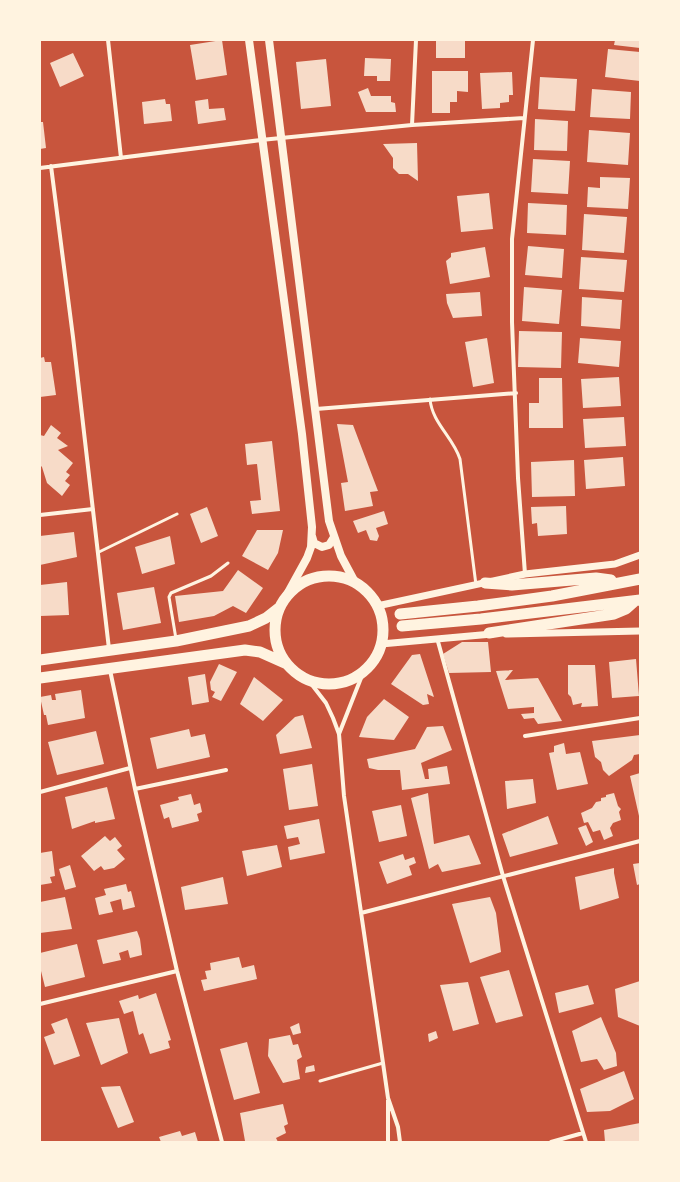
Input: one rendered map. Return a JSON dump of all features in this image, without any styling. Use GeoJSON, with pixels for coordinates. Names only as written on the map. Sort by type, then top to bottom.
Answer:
{"type":"FeatureCollection","features":[{"type":"Feature","properties":{"kind":"highway"},"geometry":{"type":"LineString","coordinates":[[40,660],[176,641],[249,626],[266,618],[296,587],[310,580],[326,576],[341,578],[356,584],[371,597],[377,606],[382,618],[383,631],[381,644],[374,660],[363,673],[350,680],[337,684],[322,684],[309,681],[297,674],[287,664],[279,651],[275,636],[276,621],[283,602]]}},
{"type":"Feature","properties":{"kind":"highway"},"geometry":{"type":"LineString","coordinates":[[481,584],[512,586],[596,578],[621,581]]}},
{"type":"Feature","properties":{"kind":"highway"},"geometry":{"type":"LineString","coordinates":[[400,614],[478,606],[552,596],[621,581],[640,579]]}},
{"type":"Feature","properties":{"kind":"highway"},"geometry":{"type":"LineString","coordinates":[[402,626],[637,600]]}},
{"type":"Feature","properties":{"kind":"highway"},"geometry":{"type":"LineString","coordinates":[[490,633],[614,614],[626,610],[637,600]]}},
{"type":"Feature","properties":{"kind":"highway"},"geometry":{"type":"LineString","coordinates":[[40,678],[110,670],[245,650],[260,652],[287,664]]}},
{"type":"Feature","properties":{"kind":"main road"},"geometry":{"type":"LineString","coordinates":[[248,40],[302,434],[312,536],[314,543],[322,548],[328,545],[334,536]]}},
{"type":"Feature","properties":{"kind":"main road"},"geometry":{"type":"LineString","coordinates":[[269,40],[329,521],[334,536],[356,584]]}},
{"type":"Feature","properties":{"kind":"main road"},"geometry":{"type":"LineString","coordinates":[[283,602],[307,558],[312,536]]}},
{"type":"Feature","properties":{"kind":"street"},"geometry":{"type":"LineString","coordinates":[[108,40],[121,158]]}},
{"type":"Feature","properties":{"kind":"street"},"geometry":{"type":"LineString","coordinates":[[412,125],[416,40]]}},
{"type":"Feature","properties":{"kind":"street"},"geometry":{"type":"LineString","coordinates":[[525,574],[518,478],[516,393],[512,322],[512,239],[533,40]]}},
{"type":"Feature","properties":{"kind":"street"},"geometry":{"type":"LineString","coordinates":[[40,168],[261,140],[412,125],[524,118]]}},
{"type":"Feature","properties":{"kind":"street"},"geometry":{"type":"LineString","coordinates":[[51,166],[99,552],[109,651]]}},
{"type":"Feature","properties":{"kind":"street"},"geometry":{"type":"LineString","coordinates":[[316,408],[516,393]]}},
{"type":"Feature","properties":{"kind":"street"},"geometry":{"type":"LineString","coordinates":[[40,515],[93,509]]}},
{"type":"Feature","properties":{"kind":"street"},"geometry":{"type":"LineString","coordinates":[[377,606],[525,574],[615,564],[640,555]]}},
{"type":"Feature","properties":{"kind":"street"},"geometry":{"type":"LineString","coordinates":[[381,644],[490,633],[523,635],[640,631]]}},
{"type":"Feature","properties":{"kind":"street"},"geometry":{"type":"LineString","coordinates":[[437,638],[502,876],[586,1142]]}},
{"type":"Feature","properties":{"kind":"street"},"geometry":{"type":"LineString","coordinates":[[110,670],[130,768],[176,971],[222,1142]]}},
{"type":"Feature","properties":{"kind":"street"},"geometry":{"type":"LineString","coordinates":[[339,734],[363,673]]}},
{"type":"Feature","properties":{"kind":"street"},"geometry":{"type":"LineString","coordinates":[[309,681],[326,703],[339,734],[344,796],[382,1063],[388,1098],[398,1127],[400,1142]]}},
{"type":"Feature","properties":{"kind":"street"},"geometry":{"type":"LineString","coordinates":[[525,736],[640,718]]}},
{"type":"Feature","properties":{"kind":"street"},"geometry":{"type":"LineString","coordinates":[[40,792],[130,768]]}},
{"type":"Feature","properties":{"kind":"street"},"geometry":{"type":"LineString","coordinates":[[135,789],[226,770]]}},
{"type":"Feature","properties":{"kind":"street"},"geometry":{"type":"LineString","coordinates":[[361,913],[640,841]]}},
{"type":"Feature","properties":{"kind":"street"},"geometry":{"type":"LineString","coordinates":[[40,1004],[176,971]]}},
{"type":"Feature","properties":{"kind":"street"},"geometry":{"type":"LineString","coordinates":[[388,1098],[388,1142]]}},
{"type":"Feature","properties":{"kind":"street"},"geometry":{"type":"LineString","coordinates":[[551,1142],[583,1133]]}},
{"type":"Feature","properties":{"kind":"lane"},"geometry":{"type":"LineString","coordinates":[[430,399],[436,419],[456,448],[460,459],[481,584]]}},
{"type":"Feature","properties":{"kind":"lane"},"geometry":{"type":"LineString","coordinates":[[99,552],[177,514]]}},
{"type":"Feature","properties":{"kind":"lane"},"geometry":{"type":"LineString","coordinates":[[176,641],[169,597],[171,592],[211,576],[228,563]]}},
{"type":"Feature","properties":{"kind":"lane"},"geometry":{"type":"LineString","coordinates":[[320,1081],[382,1063]]}},
{"type":"Feature","properties":{"kind":"building"},"geometry":{"type":"Polygon","coordinates":[[[222,40],[227,75],[196,80],[190,45],[222,40]]]}},
{"type":"Feature","properties":{"kind":"building"},"geometry":{"type":"Polygon","coordinates":[[[436,40],[465,40],[465,58],[436,58],[436,40]]]}},
{"type":"Feature","properties":{"kind":"building"},"geometry":{"type":"Polygon","coordinates":[[[615,40],[640,40],[640,48],[614,45],[615,40]]]}},
{"type":"Feature","properties":{"kind":"building"},"geometry":{"type":"Polygon","coordinates":[[[608,49],[640,52],[640,81],[605,77],[608,49]]]}},
{"type":"Feature","properties":{"kind":"building"},"geometry":{"type":"Polygon","coordinates":[[[73,53],[84,76],[60,87],[50,63],[73,53]]]}},
{"type":"Feature","properties":{"kind":"building"},"geometry":{"type":"Polygon","coordinates":[[[365,58],[391,59],[390,81],[377,81],[377,76],[364,76],[365,58]]]}},
{"type":"Feature","properties":{"kind":"building"},"geometry":{"type":"Polygon","coordinates":[[[326,59],[331,106],[301,109],[296,62],[326,59]]]}},
{"type":"Feature","properties":{"kind":"building"},"geometry":{"type":"Polygon","coordinates":[[[432,71],[468,71],[468,92],[457,91],[457,102],[450,102],[450,113],[432,113],[432,71]]]}},
{"type":"Feature","properties":{"kind":"building"},"geometry":{"type":"Polygon","coordinates":[[[512,72],[513,95],[509,95],[509,102],[500,103],[500,108],[482,109],[480,73],[512,72]]]}},
{"type":"Feature","properties":{"kind":"building"},"geometry":{"type":"Polygon","coordinates":[[[540,77],[577,79],[575,111],[538,109],[540,77]]]}},
{"type":"Feature","properties":{"kind":"building"},"geometry":{"type":"Polygon","coordinates":[[[368,88],[371,96],[391,96],[391,102],[395,103],[396,112],[366,112],[358,92],[368,88]]]}},
{"type":"Feature","properties":{"kind":"building"},"geometry":{"type":"Polygon","coordinates":[[[592,89],[631,92],[630,119],[590,117],[592,89]]]}},
{"type":"Feature","properties":{"kind":"building"},"geometry":{"type":"Polygon","coordinates":[[[165,99],[166,104],[170,104],[172,121],[144,124],[142,102],[165,99]]]}},
{"type":"Feature","properties":{"kind":"building"},"geometry":{"type":"Polygon","coordinates":[[[208,99],[209,109],[224,108],[226,120],[198,124],[195,101],[208,99]]]}},
{"type":"Feature","properties":{"kind":"building"},"geometry":{"type":"Polygon","coordinates":[[[535,119],[568,121],[567,151],[534,150],[535,119]]]}},
{"type":"Feature","properties":{"kind":"building"},"geometry":{"type":"Polygon","coordinates":[[[40,122],[43,122],[46,148],[40,149],[40,122]]]}},
{"type":"Feature","properties":{"kind":"building"},"geometry":{"type":"Polygon","coordinates":[[[589,130],[630,133],[628,165],[587,162],[589,130]]]}},
{"type":"Feature","properties":{"kind":"building"},"geometry":{"type":"Polygon","coordinates":[[[417,143],[418,181],[408,174],[399,174],[393,168],[393,158],[383,144],[417,143]]]}},
{"type":"Feature","properties":{"kind":"building"},"geometry":{"type":"Polygon","coordinates":[[[533,159],[570,161],[568,194],[531,192],[533,159]]]}},
{"type":"Feature","properties":{"kind":"building"},"geometry":{"type":"Polygon","coordinates":[[[600,177],[630,178],[628,209],[587,207],[588,187],[600,188],[600,177]]]}},
{"type":"Feature","properties":{"kind":"building"},"geometry":{"type":"Polygon","coordinates":[[[489,193],[493,229],[461,232],[457,196],[489,193]]]}},
{"type":"Feature","properties":{"kind":"building"},"geometry":{"type":"Polygon","coordinates":[[[528,203],[567,205],[566,235],[527,233],[528,203]]]}},
{"type":"Feature","properties":{"kind":"building"},"geometry":{"type":"Polygon","coordinates":[[[584,214],[627,217],[624,253],[582,250],[584,214]]]}},
{"type":"Feature","properties":{"kind":"building"},"geometry":{"type":"Polygon","coordinates":[[[528,246],[564,249],[562,278],[525,275],[528,246]]]}},
{"type":"Feature","properties":{"kind":"building"},"geometry":{"type":"Polygon","coordinates":[[[485,247],[490,277],[450,284],[446,261],[451,257],[451,253],[485,247]]]}},
{"type":"Feature","properties":{"kind":"building"},"geometry":{"type":"Polygon","coordinates":[[[581,257],[627,260],[624,292],[579,289],[581,257]]]}},
{"type":"Feature","properties":{"kind":"building"},"geometry":{"type":"Polygon","coordinates":[[[524,287],[562,290],[559,324],[522,321],[524,287]]]}},
{"type":"Feature","properties":{"kind":"building"},"geometry":{"type":"Polygon","coordinates":[[[480,292],[482,316],[453,318],[447,303],[446,294],[480,292]]]}},
{"type":"Feature","properties":{"kind":"building"},"geometry":{"type":"Polygon","coordinates":[[[582,297],[622,300],[620,329],[581,326],[582,297]]]}},
{"type":"Feature","properties":{"kind":"building"},"geometry":{"type":"Polygon","coordinates":[[[519,331],[562,332],[561,368],[518,367],[519,331]]]}},
{"type":"Feature","properties":{"kind":"building"},"geometry":{"type":"Polygon","coordinates":[[[487,338],[494,383],[473,387],[465,342],[487,338]]]}},
{"type":"Feature","properties":{"kind":"building"},"geometry":{"type":"Polygon","coordinates":[[[580,338],[621,341],[619,367],[578,363],[580,338]]]}},
{"type":"Feature","properties":{"kind":"building"},"geometry":{"type":"Polygon","coordinates":[[[44,357],[45,362],[51,362],[56,395],[40,397],[40,358],[44,357]]]}},
{"type":"Feature","properties":{"kind":"building"},"geometry":{"type":"Polygon","coordinates":[[[619,377],[621,406],[583,408],[581,379],[619,377]]]}},
{"type":"Feature","properties":{"kind":"building"},"geometry":{"type":"Polygon","coordinates":[[[539,378],[562,378],[563,428],[529,428],[529,403],[539,403],[539,378]]]}},
{"type":"Feature","properties":{"kind":"building"},"geometry":{"type":"Polygon","coordinates":[[[624,417],[626,446],[585,448],[583,419],[624,417]]]}},
{"type":"Feature","properties":{"kind":"building"},"geometry":{"type":"Polygon","coordinates":[[[337,424],[353,425],[378,491],[370,492],[373,506],[345,511],[341,483],[348,482],[337,424]]]}},
{"type":"Feature","properties":{"kind":"building"},"geometry":{"type":"Polygon","coordinates":[[[51,425],[61,433],[57,438],[68,446],[58,450],[73,463],[66,472],[70,475],[65,481],[70,485],[62,496],[47,483],[40,465],[40,435],[44,436],[51,425]]]}},
{"type":"Feature","properties":{"kind":"building"},"geometry":{"type":"Polygon","coordinates":[[[272,441],[280,511],[252,514],[250,501],[261,500],[257,464],[247,465],[245,444],[272,441]]]}},
{"type":"Feature","properties":{"kind":"building"},"geometry":{"type":"Polygon","coordinates":[[[623,457],[625,486],[586,489],[584,460],[623,457]]]}},
{"type":"Feature","properties":{"kind":"building"},"geometry":{"type":"Polygon","coordinates":[[[574,460],[575,496],[532,497],[531,462],[574,460]]]}},
{"type":"Feature","properties":{"kind":"building"},"geometry":{"type":"Polygon","coordinates":[[[566,506],[567,534],[538,536],[537,523],[532,524],[531,507],[566,506]]]}},
{"type":"Feature","properties":{"kind":"building"},"geometry":{"type":"Polygon","coordinates":[[[207,507],[218,536],[201,543],[190,514],[207,507]]]}},
{"type":"Feature","properties":{"kind":"building"},"geometry":{"type":"Polygon","coordinates":[[[384,511],[388,524],[376,528],[379,536],[377,541],[370,540],[366,530],[358,533],[353,521],[384,511]]]}},
{"type":"Feature","properties":{"kind":"building"},"geometry":{"type":"Polygon","coordinates":[[[257,530],[283,530],[278,553],[268,570],[242,556],[257,530]]]}},
{"type":"Feature","properties":{"kind":"building"},"geometry":{"type":"Polygon","coordinates":[[[74,532],[77,557],[40,565],[40,536],[74,532]]]}},
{"type":"Feature","properties":{"kind":"building"},"geometry":{"type":"Polygon","coordinates":[[[170,536],[175,564],[142,574],[135,547],[170,536]]]}},
{"type":"Feature","properties":{"kind":"building"},"geometry":{"type":"Polygon","coordinates":[[[238,570],[263,588],[246,613],[233,606],[214,616],[179,622],[175,596],[223,591],[238,570]]]}},
{"type":"Feature","properties":{"kind":"building"},"geometry":{"type":"Polygon","coordinates":[[[67,582],[69,615],[40,616],[40,585],[67,582]]]}},
{"type":"Feature","properties":{"kind":"building"},"geometry":{"type":"Polygon","coordinates":[[[154,587],[161,623],[123,630],[117,593],[154,587]]]}},
{"type":"Feature","properties":{"kind":"building"},"geometry":{"type":"Polygon","coordinates":[[[462,642],[488,642],[491,672],[449,673],[443,654],[462,642]]]}},
{"type":"Feature","properties":{"kind":"building"},"geometry":{"type":"Polygon","coordinates":[[[420,654],[434,697],[427,694],[429,704],[423,705],[391,684],[412,655],[420,654]]]}},
{"type":"Feature","properties":{"kind":"building"},"geometry":{"type":"Polygon","coordinates":[[[636,659],[639,696],[612,698],[609,662],[636,659]]]}},
{"type":"Feature","properties":{"kind":"building"},"geometry":{"type":"Polygon","coordinates":[[[219,664],[237,672],[221,701],[212,697],[215,692],[211,690],[210,682],[219,664]]]}},
{"type":"Feature","properties":{"kind":"building"},"geometry":{"type":"Polygon","coordinates":[[[568,665],[595,665],[598,706],[581,707],[582,703],[573,705],[571,697],[568,694],[568,665]]]}},
{"type":"Feature","properties":{"kind":"building"},"geometry":{"type":"Polygon","coordinates":[[[513,670],[505,680],[538,678],[562,721],[538,724],[534,718],[524,719],[521,714],[534,713],[534,707],[508,709],[496,671],[513,670]]]}},
{"type":"Feature","properties":{"kind":"building"},"geometry":{"type":"Polygon","coordinates":[[[205,674],[209,702],[192,705],[188,677],[205,674]]]}},
{"type":"Feature","properties":{"kind":"building"},"geometry":{"type":"Polygon","coordinates":[[[254,677],[283,700],[263,721],[240,704],[254,677]]]}},
{"type":"Feature","properties":{"kind":"building"},"geometry":{"type":"Polygon","coordinates":[[[81,690],[85,718],[48,725],[40,697],[51,695],[52,700],[56,700],[55,694],[81,690]]]}},
{"type":"Feature","properties":{"kind":"building"},"geometry":{"type":"Polygon","coordinates":[[[384,699],[409,717],[394,740],[359,737],[367,717],[384,699]]]}},
{"type":"Feature","properties":{"kind":"building"},"geometry":{"type":"Polygon","coordinates":[[[303,715],[312,748],[280,754],[276,735],[295,717],[303,715]]]}},
{"type":"Feature","properties":{"kind":"building"},"geometry":{"type":"Polygon","coordinates":[[[443,726],[452,750],[421,763],[425,779],[429,779],[428,769],[447,766],[450,784],[402,790],[400,770],[378,770],[369,768],[367,759],[415,749],[427,727],[443,726]]]}},
{"type":"Feature","properties":{"kind":"building"},"geometry":{"type":"Polygon","coordinates":[[[189,729],[191,737],[205,734],[210,757],[157,769],[150,738],[189,729]]]}},
{"type":"Feature","properties":{"kind":"building"},"geometry":{"type":"Polygon","coordinates":[[[96,731],[104,764],[57,775],[48,742],[96,731]]]}},
{"type":"Feature","properties":{"kind":"building"},"geometry":{"type":"Polygon","coordinates":[[[640,735],[640,754],[634,755],[632,760],[609,776],[603,770],[601,762],[595,757],[592,741],[640,735]]]}},
{"type":"Feature","properties":{"kind":"building"},"geometry":{"type":"Polygon","coordinates":[[[564,743],[566,754],[580,752],[588,784],[557,790],[549,753],[554,752],[554,746],[564,743]]]}},
{"type":"Feature","properties":{"kind":"building"},"geometry":{"type":"Polygon","coordinates":[[[312,764],[318,806],[289,810],[283,769],[312,764]]]}},
{"type":"Feature","properties":{"kind":"building"},"geometry":{"type":"Polygon","coordinates":[[[640,773],[640,816],[639,816],[630,776],[640,773]]]}},
{"type":"Feature","properties":{"kind":"building"},"geometry":{"type":"Polygon","coordinates":[[[533,779],[536,803],[507,809],[505,781],[533,779]]]}},
{"type":"Feature","properties":{"kind":"building"},"geometry":{"type":"Polygon","coordinates":[[[107,787],[115,819],[95,823],[95,821],[72,829],[65,797],[107,787]]]}},
{"type":"Feature","properties":{"kind":"building"},"geometry":{"type":"Polygon","coordinates":[[[428,793],[434,844],[469,835],[481,864],[442,872],[438,864],[429,869],[411,798],[428,793]]]}},
{"type":"Feature","properties":{"kind":"building"},"geometry":{"type":"Polygon","coordinates":[[[614,793],[618,806],[621,809],[619,812],[621,820],[613,823],[610,828],[613,836],[604,840],[600,830],[593,832],[588,822],[584,823],[581,813],[592,808],[596,802],[601,801],[601,798],[614,793]]]}},
{"type":"Feature","properties":{"kind":"building"},"geometry":{"type":"Polygon","coordinates":[[[191,794],[194,805],[200,803],[202,812],[197,814],[199,821],[172,828],[169,817],[164,819],[160,805],[179,800],[178,797],[191,794]]]}},
{"type":"Feature","properties":{"kind":"building"},"geometry":{"type":"Polygon","coordinates":[[[401,805],[407,836],[379,842],[372,811],[401,805]]]}},
{"type":"Feature","properties":{"kind":"building"},"geometry":{"type":"Polygon","coordinates":[[[548,816],[558,844],[510,857],[502,834],[548,816]]]}},
{"type":"Feature","properties":{"kind":"building"},"geometry":{"type":"Polygon","coordinates":[[[319,819],[325,853],[290,860],[288,847],[300,844],[298,837],[287,839],[284,826],[319,819]]]}},
{"type":"Feature","properties":{"kind":"building"},"geometry":{"type":"Polygon","coordinates":[[[586,825],[593,842],[586,846],[578,828],[586,825]]]}},
{"type":"Feature","properties":{"kind":"building"},"geometry":{"type":"Polygon","coordinates":[[[105,836],[110,841],[115,837],[122,846],[117,850],[125,859],[114,868],[104,870],[101,866],[94,871],[81,856],[105,836]]]}},
{"type":"Feature","properties":{"kind":"building"},"geometry":{"type":"Polygon","coordinates":[[[277,845],[282,867],[247,876],[242,851],[277,845]]]}},
{"type":"Feature","properties":{"kind":"building"},"geometry":{"type":"Polygon","coordinates":[[[52,851],[55,876],[50,877],[52,883],[40,885],[40,853],[52,851]]]}},
{"type":"Feature","properties":{"kind":"building"},"geometry":{"type":"Polygon","coordinates":[[[403,854],[405,860],[414,857],[416,863],[409,866],[412,875],[387,884],[379,862],[403,854]]]}},
{"type":"Feature","properties":{"kind":"building"},"geometry":{"type":"Polygon","coordinates":[[[640,863],[640,884],[637,885],[633,864],[640,863]]]}},
{"type":"Feature","properties":{"kind":"building"},"geometry":{"type":"Polygon","coordinates":[[[70,865],[76,887],[65,890],[59,869],[70,865]]]}},
{"type":"Feature","properties":{"kind":"building"},"geometry":{"type":"Polygon","coordinates":[[[614,868],[619,898],[580,910],[575,877],[614,868]]]}},
{"type":"Feature","properties":{"kind":"building"},"geometry":{"type":"Polygon","coordinates":[[[223,877],[228,904],[185,910],[181,887],[223,877]]]}},
{"type":"Feature","properties":{"kind":"building"},"geometry":{"type":"Polygon","coordinates":[[[126,884],[128,892],[131,891],[135,907],[123,910],[121,899],[110,902],[113,912],[99,915],[95,898],[106,895],[104,889],[126,884]]]}},
{"type":"Feature","properties":{"kind":"building"},"geometry":{"type":"Polygon","coordinates":[[[65,897],[72,929],[40,933],[40,902],[65,897]]]}},
{"type":"Feature","properties":{"kind":"building"},"geometry":{"type":"Polygon","coordinates":[[[490,897],[496,913],[501,952],[470,963],[452,904],[490,897]]]}},
{"type":"Feature","properties":{"kind":"building"},"geometry":{"type":"Polygon","coordinates":[[[137,931],[140,939],[142,955],[130,958],[128,950],[119,953],[121,960],[103,964],[97,940],[137,931]]]}},
{"type":"Feature","properties":{"kind":"building"},"geometry":{"type":"Polygon","coordinates":[[[77,944],[85,977],[45,987],[40,967],[40,953],[77,944]]]}},
{"type":"Feature","properties":{"kind":"building"},"geometry":{"type":"Polygon","coordinates":[[[239,957],[242,968],[254,965],[257,979],[204,991],[201,980],[207,979],[205,971],[211,970],[210,963],[239,957]]]}},
{"type":"Feature","properties":{"kind":"building"},"geometry":{"type":"Polygon","coordinates":[[[509,970],[523,1016],[496,1023],[480,977],[509,970]]]}},
{"type":"Feature","properties":{"kind":"building"},"geometry":{"type":"Polygon","coordinates":[[[640,981],[640,1026],[618,1017],[615,989],[640,981]]]}},
{"type":"Feature","properties":{"kind":"building"},"geometry":{"type":"Polygon","coordinates":[[[468,982],[479,1024],[453,1031],[440,985],[468,982]]]}},
{"type":"Feature","properties":{"kind":"building"},"geometry":{"type":"Polygon","coordinates":[[[588,985],[594,1004],[559,1013],[555,993],[588,985]]]}},
{"type":"Feature","properties":{"kind":"building"},"geometry":{"type":"Polygon","coordinates":[[[156,993],[171,1040],[168,1041],[170,1048],[150,1054],[143,1033],[139,1035],[133,1011],[124,1014],[119,1001],[138,995],[139,999],[156,993]]]}},
{"type":"Feature","properties":{"kind":"building"},"geometry":{"type":"Polygon","coordinates":[[[601,1017],[616,1053],[617,1066],[604,1070],[597,1059],[581,1062],[572,1031],[601,1017]]]}},
{"type":"Feature","properties":{"kind":"building"},"geometry":{"type":"Polygon","coordinates":[[[67,1018],[80,1056],[54,1065],[44,1037],[55,1033],[51,1024],[67,1018]]]}},
{"type":"Feature","properties":{"kind":"building"},"geometry":{"type":"Polygon","coordinates":[[[119,1018],[128,1053],[101,1065],[86,1023],[119,1018]]]}},
{"type":"Feature","properties":{"kind":"building"},"geometry":{"type":"Polygon","coordinates":[[[299,1023],[301,1033],[293,1035],[290,1027],[299,1023]]]}},
{"type":"Feature","properties":{"kind":"building"},"geometry":{"type":"Polygon","coordinates":[[[436,1031],[438,1038],[429,1042],[428,1034],[436,1031]]]}},
{"type":"Feature","properties":{"kind":"building"},"geometry":{"type":"Polygon","coordinates":[[[290,1035],[293,1045],[298,1044],[302,1057],[297,1060],[300,1079],[283,1083],[268,1056],[269,1039],[290,1035]]]}},
{"type":"Feature","properties":{"kind":"building"},"geometry":{"type":"Polygon","coordinates":[[[247,1042],[260,1093],[234,1100],[220,1049],[247,1042]]]}},
{"type":"Feature","properties":{"kind":"building"},"geometry":{"type":"Polygon","coordinates":[[[314,1065],[315,1071],[305,1073],[306,1067],[314,1065]]]}},
{"type":"Feature","properties":{"kind":"building"},"geometry":{"type":"Polygon","coordinates":[[[624,1071],[634,1099],[610,1111],[587,1112],[580,1089],[624,1071]]]}},
{"type":"Feature","properties":{"kind":"building"},"geometry":{"type":"Polygon","coordinates":[[[120,1086],[134,1122],[118,1128],[101,1087],[120,1086]]]}},
{"type":"Feature","properties":{"kind":"building"},"geometry":{"type":"Polygon","coordinates":[[[283,1104],[288,1124],[284,1126],[286,1133],[276,1138],[278,1142],[245,1141],[240,1113],[283,1104]]]}},
{"type":"Feature","properties":{"kind":"building"},"geometry":{"type":"Polygon","coordinates":[[[640,1123],[640,1142],[605,1142],[604,1130],[640,1123]]]}},
{"type":"Feature","properties":{"kind":"building"},"geometry":{"type":"Polygon","coordinates":[[[180,1131],[182,1136],[195,1132],[198,1142],[161,1142],[159,1137],[180,1131]]]}}]}
